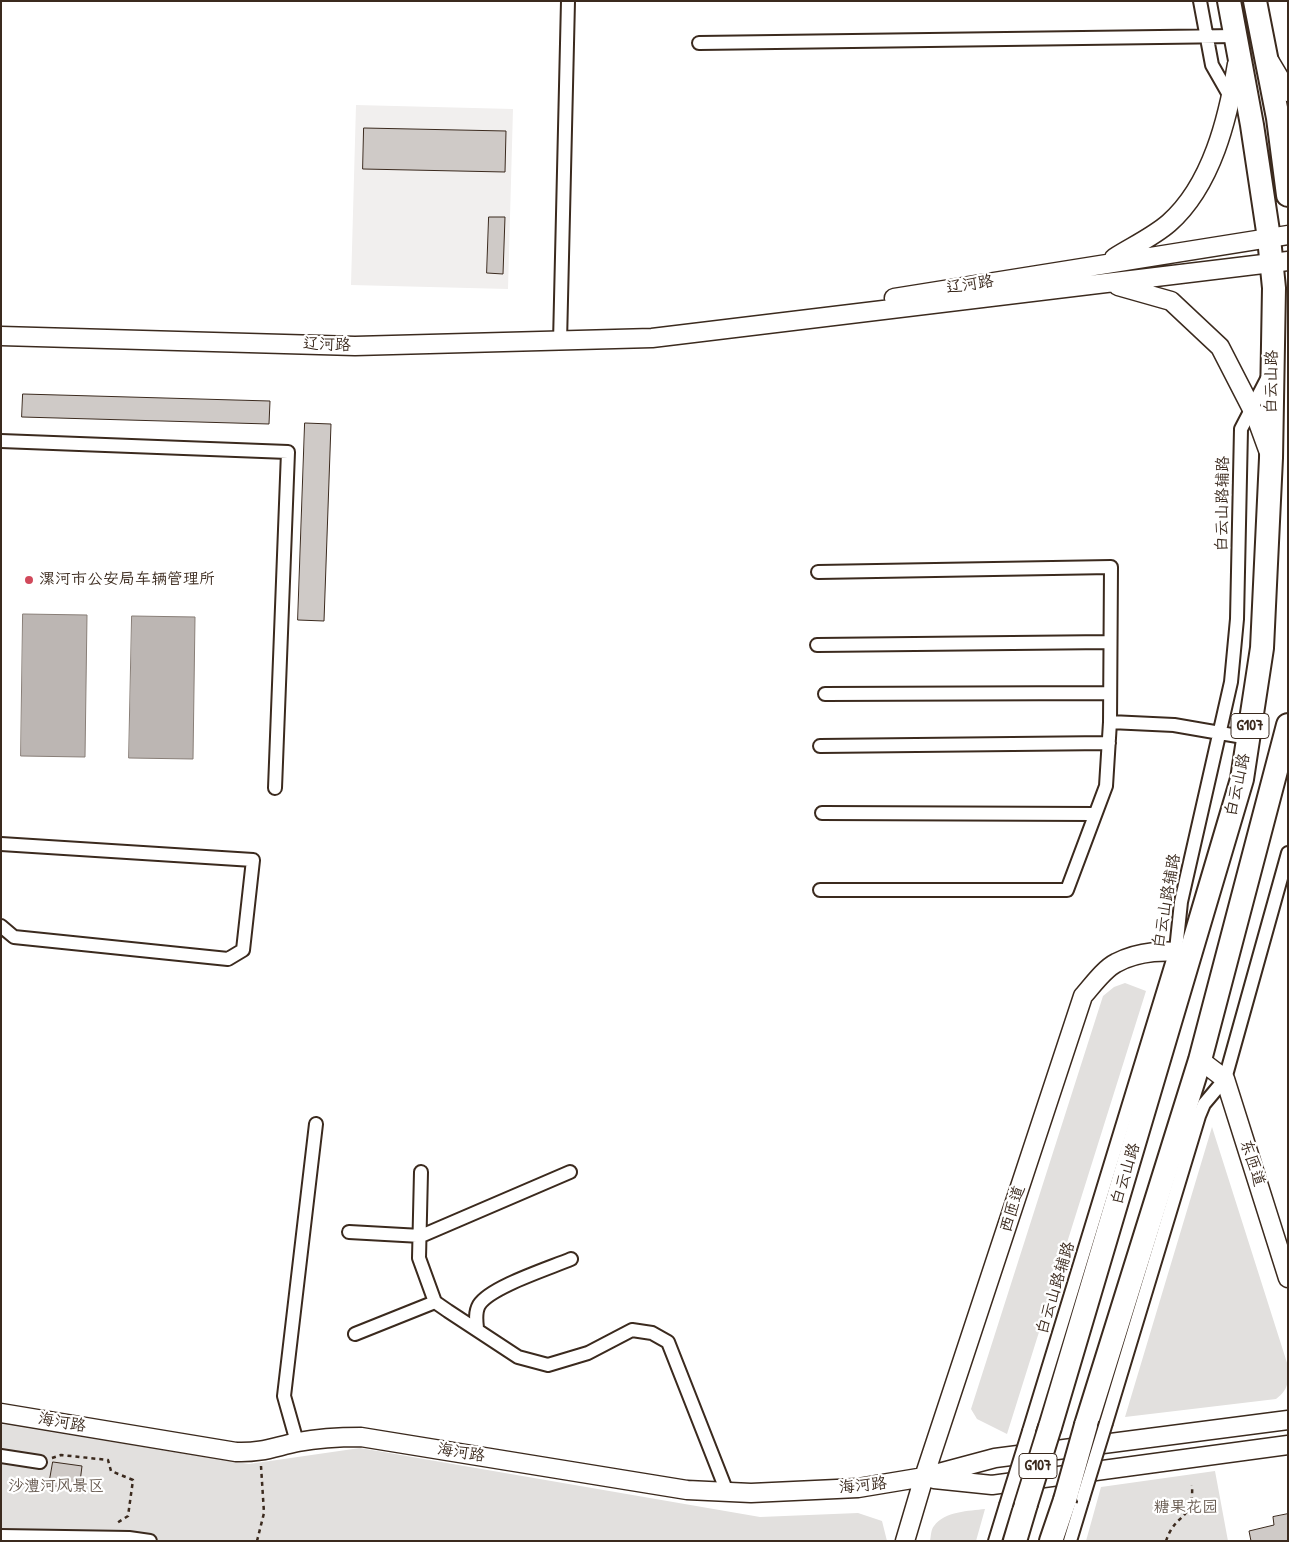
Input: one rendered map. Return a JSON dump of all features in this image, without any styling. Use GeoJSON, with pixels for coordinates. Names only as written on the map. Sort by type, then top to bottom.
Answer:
{"type":"FeatureCollection","features":[{"type":"Feature","properties":{"kind":"highway","name":"白云山路"},"geometry":{"type":"LineString","coordinates":[[1016,1505],[1184,952],[1242,780],[1262,648],[1271,458],[1274,288],[1280,262],[1278,237],[1252,125],[1229,1]]}},
{"type":"Feature","properties":{"kind":"highway"},"geometry":{"type":"LineString","coordinates":[[1255,1],[1278,118],[1288,195]]}},
{"type":"Feature","properties":{"kind":"highway","name":"白云山路"},"geometry":{"type":"LineString","coordinates":[[1096,1424],[1200,1060],[1288,725]]}},
{"type":"Feature","properties":{"kind":"highway","name":"G107"},"geometry":{"type":"LineString","coordinates":[[1051,1541],[1074,1499],[1096,1424]]}},
{"type":"Feature","properties":{"kind":"highway","name":"G107"},"geometry":{"type":"LineString","coordinates":[[1015,1541],[1016,1505]]}},
{"type":"Feature","properties":{"kind":"street"},"geometry":{"type":"LineString","coordinates":[[560,342],[568,1]]}},
{"type":"Feature","properties":{"kind":"street"},"geometry":{"type":"LineString","coordinates":[[1200,1],[1212,65],[1231,99],[1252,125]]}},
{"type":"Feature","properties":{"kind":"street"},"geometry":{"type":"LineString","coordinates":[[699,43],[1206,36],[1237,45],[1231,99],[1207,168],[1192,196],[1169,223],[1107,263]]}},
{"type":"Feature","properties":{"kind":"street"},"geometry":{"type":"LineString","coordinates":[[1265,52],[1288,90],[1278,118]]}},
{"type":"Feature","properties":{"kind":"street","name":"辽河路"},"geometry":{"type":"LineString","coordinates":[[652,338],[1107,263],[1278,237]]}},
{"type":"Feature","properties":{"kind":"street","name":"辽河路"},"geometry":{"type":"LineString","coordinates":[[1,336],[355,346],[560,342],[652,338],[1280,262]]}},
{"type":"Feature","properties":{"kind":"street"},"geometry":{"type":"LineString","coordinates":[[1110,284],[1171,301],[1220,347],[1252,409],[1271,458]]}},
{"type":"Feature","properties":{"kind":"street","name":"白云山路辅路"},"geometry":{"type":"LineString","coordinates":[[1184,952],[1181,902],[1231,682],[1237,619],[1241,429],[1272,368]]}},
{"type":"Feature","properties":{"kind":"street"},"geometry":{"type":"LineString","coordinates":[[1,441],[288,452],[275,788]]}},
{"type":"Feature","properties":{"kind":"street"},"geometry":{"type":"LineString","coordinates":[[818,572],[1111,567],[1110,722],[1106,786],[1068,890],[820,890]]}},
{"type":"Feature","properties":{"kind":"street"},"geometry":{"type":"LineString","coordinates":[[817,645],[1110,642]]}},
{"type":"Feature","properties":{"kind":"street"},"geometry":{"type":"LineString","coordinates":[[824,694],[1110,693]]}},
{"type":"Feature","properties":{"kind":"street"},"geometry":{"type":"LineString","coordinates":[[1110,722],[1174,725],[1248,738]]}},
{"type":"Feature","properties":{"kind":"street"},"geometry":{"type":"LineString","coordinates":[[820,746],[1108,743]]}},
{"type":"Feature","properties":{"kind":"street"},"geometry":{"type":"LineString","coordinates":[[822,813],[1095,814]]}},
{"type":"Feature","properties":{"kind":"street"},"geometry":{"type":"LineString","coordinates":[[1,844],[253,860],[243,950],[228,959],[14,936],[1,926]]}},
{"type":"Feature","properties":{"kind":"street"},"geometry":{"type":"LineString","coordinates":[[1096,1424],[1199,1116],[1204,1104],[1225,1079],[1288,853]]}},
{"type":"Feature","properties":{"kind":"street","name":"西匝道"},"geometry":{"type":"LineString","coordinates":[[905,1541],[924,1477],[1083,996],[1115,963],[1147,953],[1184,952]]}},
{"type":"Feature","properties":{"kind":"street"},"geometry":{"type":"LineString","coordinates":[[1200,1060],[1225,1079]]}},
{"type":"Feature","properties":{"kind":"street","name":"东匝道"},"geometry":{"type":"LineString","coordinates":[[1225,1079],[1288,1278]]}},
{"type":"Feature","properties":{"kind":"street"},"geometry":{"type":"LineString","coordinates":[[297,1442],[284,1396],[316,1124]]}},
{"type":"Feature","properties":{"kind":"street"},"geometry":{"type":"LineString","coordinates":[[422,1172],[419,1258],[435,1302],[477,1328],[518,1357],[548,1365],[588,1353],[632,1330],[652,1333],[668,1342],[728,1492]]}},
{"type":"Feature","properties":{"kind":"street"},"geometry":{"type":"LineString","coordinates":[[349,1232],[421,1236],[570,1172]]}},
{"type":"Feature","properties":{"kind":"street"},"geometry":{"type":"LineString","coordinates":[[477,1328],[476,1317],[480,1304],[501,1288],[571,1259]]}},
{"type":"Feature","properties":{"kind":"street"},"geometry":{"type":"LineString","coordinates":[[355,1334],[435,1302]]}},
{"type":"Feature","properties":{"kind":"street","name":"海河路"},"geometry":{"type":"LineString","coordinates":[[1,1412],[236,1452],[259,1452],[297,1442],[330,1437],[361,1436],[687,1490],[728,1492],[858,1488],[924,1477],[995,1458],[1288,1420]]}},
{"type":"Feature","properties":{"kind":"street","name":"海河路"},"geometry":{"type":"LineString","coordinates":[[924,1477],[992,1486],[1288,1445]]}},
{"type":"Feature","properties":{"kind":"street"},"geometry":{"type":"LineString","coordinates":[[1,1456],[40,1462]]}},
{"type":"Feature","properties":{"kind":"street"},"geometry":{"type":"LineString","coordinates":[[1070,1541],[1074,1499]]}},
{"type":"Feature","properties":{"kind":"street"},"geometry":{"type":"LineString","coordinates":[[995,1541],[1016,1505]]}},
{"type":"Feature","properties":{"kind":"street"},"geometry":{"type":"LineString","coordinates":[[1,1536],[110,1538],[150,1541]]}},
{"type":"Feature","properties":{"kind":"path"},"geometry":{"type":"LineString","coordinates":[[257,1541],[264,1513],[263,1472],[259,1452]]}},
{"type":"Feature","properties":{"kind":"path"},"geometry":{"type":"LineString","coordinates":[[40,1462],[61,1455],[108,1460],[111,1471],[133,1480],[128,1516],[119,1521],[110,1538]]}},
{"type":"Feature","properties":{"kind":"path"},"geometry":{"type":"LineString","coordinates":[[1166,1541],[1174,1524],[1188,1512],[1193,1501],[1192,1485]]}},
{"type":"Feature","properties":{"kind":"shaded area"},"geometry":{"type":"Polygon","coordinates":[[[356,105],[513,109],[508,289],[351,285],[356,105]]]}},
{"type":"Feature","properties":{"kind":"shaded area"},"geometry":{"type":"Polygon","coordinates":[[[23,614],[87,615],[85,757],[21,756],[23,614]]]}},
{"type":"Feature","properties":{"kind":"shaded area"},"geometry":{"type":"Polygon","coordinates":[[[132,616],[195,617],[193,759],[129,758],[132,616]]]}},
{"type":"Feature","properties":{"kind":"green space"},"geometry":{"type":"Polygon","coordinates":[[[1125,983],[1146,991],[1007,1434],[977,1419],[971,1409],[1103,996],[1114,987],[1125,983]]]}},
{"type":"Feature","properties":{"kind":"green space"},"geometry":{"type":"Polygon","coordinates":[[[1212,1127],[1288,1366],[1286,1389],[1276,1399],[1125,1417],[1212,1127]]]}},
{"type":"Feature","properties":{"kind":"green space","name":"沙澧河风景区"},"geometry":{"type":"Polygon","coordinates":[[[1,1424],[249,1464],[360,1448],[760,1517],[858,1513],[882,1521],[887,1541],[1,1541],[1,1424]]]}},
{"type":"Feature","properties":{"kind":"green space","name":"糖果花园"},"geometry":{"type":"Polygon","coordinates":[[[1215,1471],[1228,1541],[1086,1541],[1101,1487],[1215,1471]]]}},
{"type":"Feature","properties":{"kind":"green space"},"geometry":{"type":"Polygon","coordinates":[[[985,1509],[976,1541],[930,1541],[933,1527],[944,1517],[965,1511],[985,1509]]]}},
{"type":"Feature","properties":{"kind":"building"},"geometry":{"type":"Polygon","coordinates":[[[364,128],[506,131],[505,172],[363,169],[364,128]]]}},
{"type":"Feature","properties":{"kind":"building"},"geometry":{"type":"Polygon","coordinates":[[[489,217],[505,217],[503,274],[487,273],[489,217]]]}},
{"type":"Feature","properties":{"kind":"building"},"geometry":{"type":"Polygon","coordinates":[[[23,394],[270,401],[269,424],[22,417],[23,394]]]}},
{"type":"Feature","properties":{"kind":"building"},"geometry":{"type":"Polygon","coordinates":[[[305,423],[331,424],[324,621],[298,620],[305,423]]]}},
{"type":"Feature","properties":{"kind":"building"},"geometry":{"type":"Polygon","coordinates":[[[53,1462],[82,1466],[79,1490],[49,1485],[53,1462]]]}},
{"type":"Feature","properties":{"kind":"building"},"geometry":{"type":"Polygon","coordinates":[[[1288,1514],[1288,1541],[1251,1541],[1249,1531],[1274,1525],[1273,1517],[1288,1514]]]}},
{"type":"Feature","properties":{"kind":"place","name":"漯河市公安局车辆管理所"},"geometry":{"type":"Point","coordinates":[29,580]}}]}
